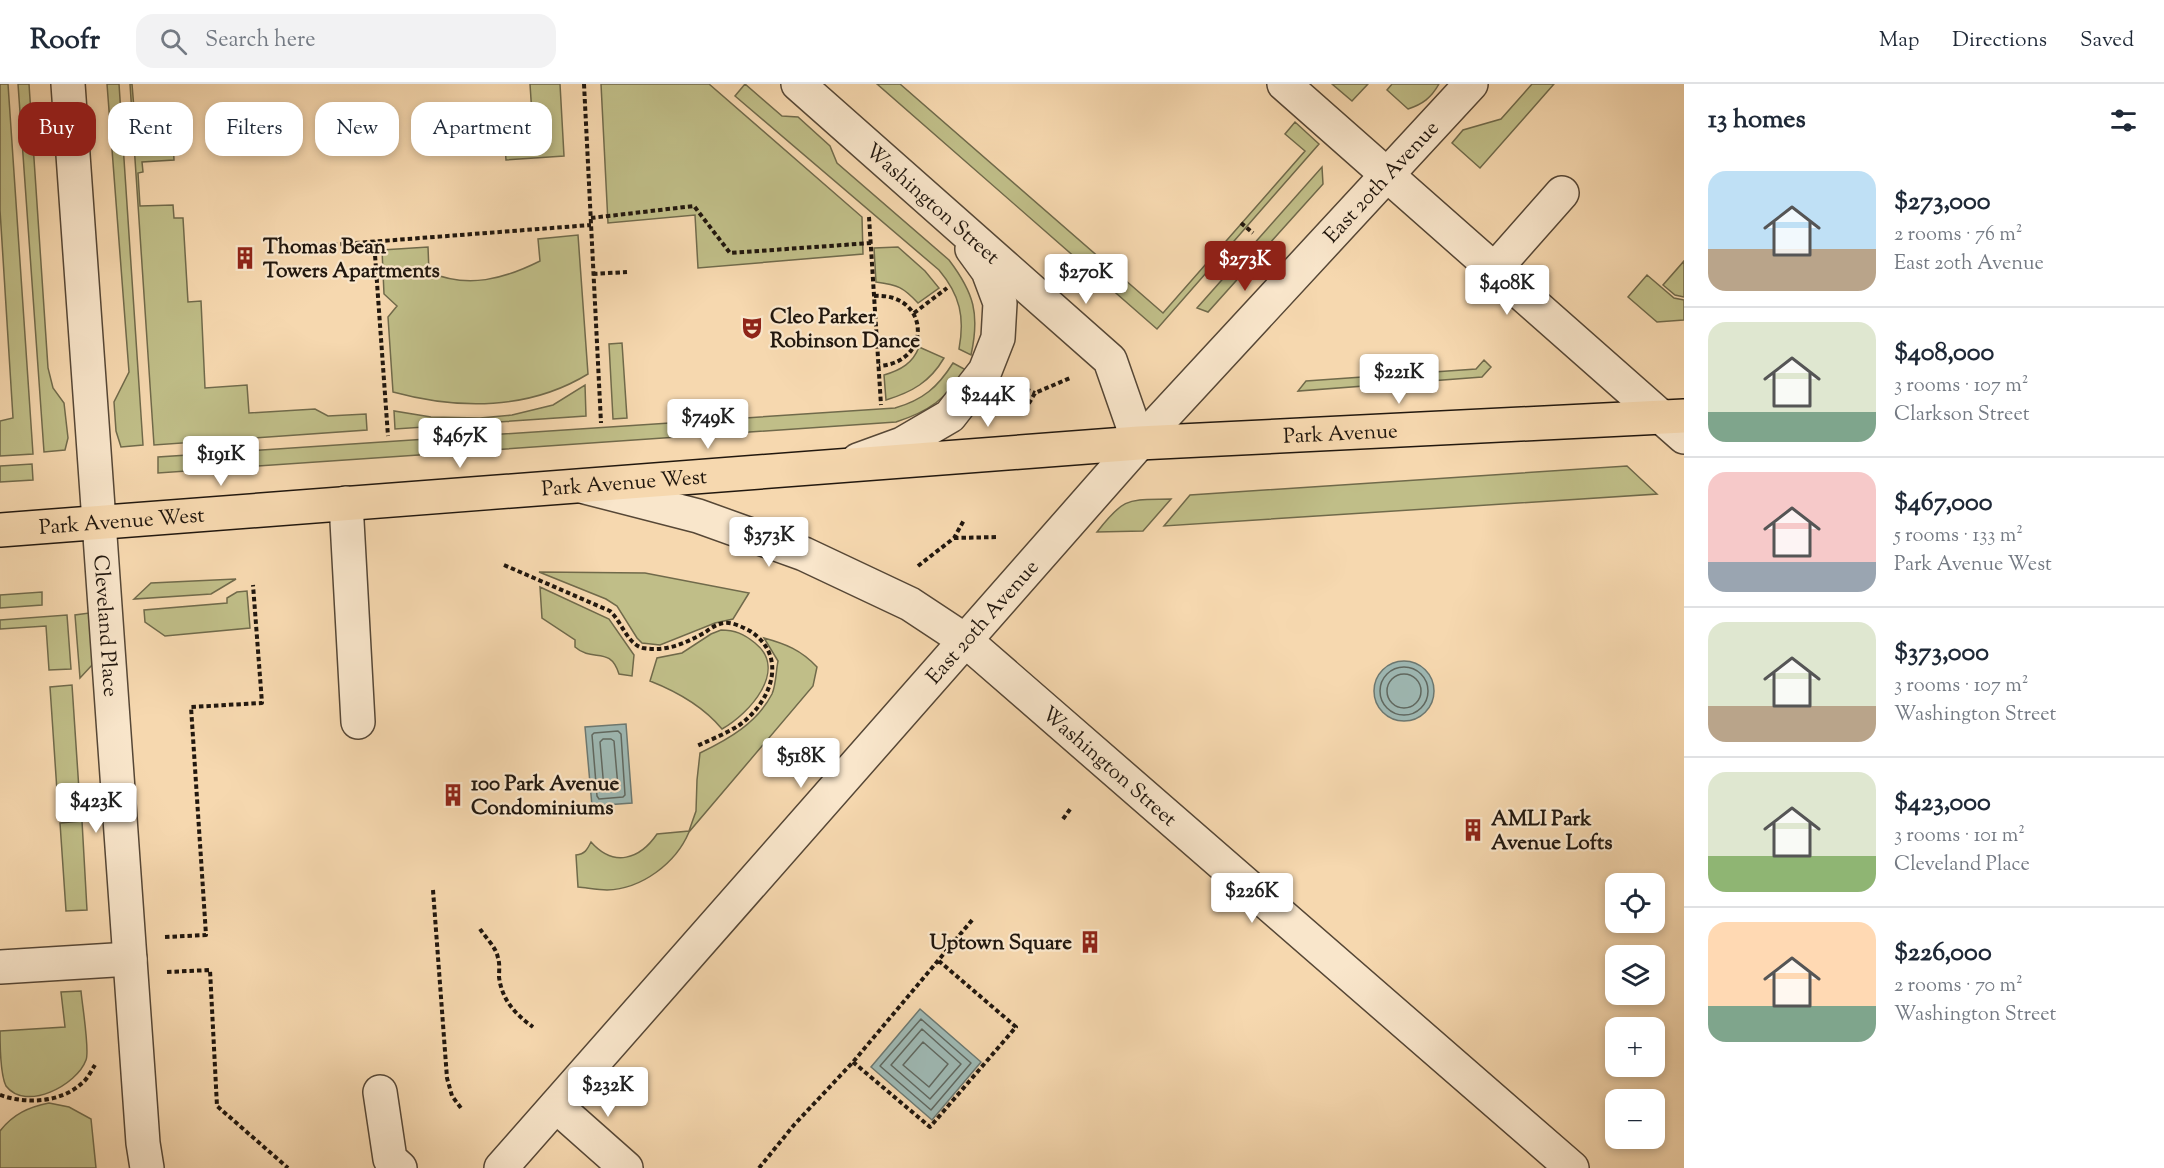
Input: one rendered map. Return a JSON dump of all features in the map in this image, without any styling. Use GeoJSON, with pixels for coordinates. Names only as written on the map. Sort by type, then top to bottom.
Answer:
{"type":"FeatureCollection","features":[{"type":"Feature","properties":{"kind":"main road","name":"Park Avenue"},"geometry":{"type":"LineString","coordinates":[[1139,443],[1676,423]]}},
{"type":"Feature","properties":{"kind":"main road","name":"Park Avenue West"},"geometry":{"type":"LineString","coordinates":[[0,530],[1139,443]]}},
{"type":"Feature","properties":{"kind":"street","name":"Cleveland Place"},"geometry":{"type":"LineString","coordinates":[[68,84],[143,1143],[147,1168]]}},
{"type":"Feature","properties":{"kind":"street","name":"Washington Street"},"geometry":{"type":"LineString","coordinates":[[798,84],[1110,360],[1139,443]]}},
{"type":"Feature","properties":{"kind":"street"},"geometry":{"type":"LineString","coordinates":[[1284,84],[1494,270],[1676,423]]}},
{"type":"Feature","properties":{"kind":"street","name":"East 20th Avenue"},"geometry":{"type":"LineString","coordinates":[[501,1168],[1139,443],[1471,84]]}},
{"type":"Feature","properties":{"kind":"street"},"geometry":{"type":"LineString","coordinates":[[1494,270],[1562,193]]}},
{"type":"Feature","properties":{"kind":"street"},"geometry":{"type":"LineString","coordinates":[[841,466],[902,444],[950,416],[985,371],[998,338],[1000,303],[988,271],[952,221]]}},
{"type":"Feature","properties":{"kind":"street","name":"Washington Street"},"geometry":{"type":"LineString","coordinates":[[578,486],[698,516],[804,554],[910,604],[966,641],[1572,1168]]}},
{"type":"Feature","properties":{"kind":"street"},"geometry":{"type":"LineString","coordinates":[[346,503],[358,722]]}},
{"type":"Feature","properties":{"kind":"street"},"geometry":{"type":"LineString","coordinates":[[0,967],[130,959]]}},
{"type":"Feature","properties":{"kind":"street"},"geometry":{"type":"LineString","coordinates":[[380,1092],[390,1159],[400,1168]]}},
{"type":"Feature","properties":{"kind":"street"},"geometry":{"type":"LineString","coordinates":[[556,1106],[626,1168]]}},
{"type":"Feature","properties":{"kind":"path"},"geometry":{"type":"LineString","coordinates":[[584,84],[601,423]]}},
{"type":"Feature","properties":{"kind":"path"},"geometry":{"type":"LineString","coordinates":[[591,218],[694,206],[730,253],[871,243]]}},
{"type":"Feature","properties":{"kind":"path"},"geometry":{"type":"LineString","coordinates":[[869,216],[881,405]]}},
{"type":"Feature","properties":{"kind":"path"},"geometry":{"type":"LineString","coordinates":[[1241,223],[1252,233]]}},
{"type":"Feature","properties":{"kind":"path"},"geometry":{"type":"LineString","coordinates":[[303,247],[591,225]]}},
{"type":"Feature","properties":{"kind":"path"},"geometry":{"type":"LineString","coordinates":[[374,242],[388,436]]}},
{"type":"Feature","properties":{"kind":"path"},"geometry":{"type":"LineString","coordinates":[[593,274],[627,272]]}},
{"type":"Feature","properties":{"kind":"path"},"geometry":{"type":"LineString","coordinates":[[914,313],[947,288]]}},
{"type":"Feature","properties":{"kind":"path"},"geometry":{"type":"LineString","coordinates":[[874,296],[886,295],[897,298],[908,305],[918,324],[918,336],[909,355],[890,365],[879,366]]}},
{"type":"Feature","properties":{"kind":"path"},"geometry":{"type":"LineString","coordinates":[[863,334],[876,333]]}},
{"type":"Feature","properties":{"kind":"path"},"geometry":{"type":"LineString","coordinates":[[1025,411],[1035,393],[1070,378]]}},
{"type":"Feature","properties":{"kind":"path"},"geometry":{"type":"LineString","coordinates":[[911,572],[954,538],[964,520]]}},
{"type":"Feature","properties":{"kind":"path"},"geometry":{"type":"LineString","coordinates":[[954,538],[999,537]]}},
{"type":"Feature","properties":{"kind":"path"},"geometry":{"type":"LineString","coordinates":[[504,565],[602,607],[616,616],[631,641],[641,647],[660,650],[668,648],[725,623],[732,623],[761,640],[771,656],[773,667],[768,692],[739,725],[697,746]]}},
{"type":"Feature","properties":{"kind":"path"},"geometry":{"type":"LineString","coordinates":[[159,937],[206,934],[191,707],[262,702],[253,585]]}},
{"type":"Feature","properties":{"kind":"path"},"geometry":{"type":"LineString","coordinates":[[1063,819],[1071,808]]}},
{"type":"Feature","properties":{"kind":"path"},"geometry":{"type":"LineString","coordinates":[[433,890],[447,1078],[452,1096],[461,1108]]}},
{"type":"Feature","properties":{"kind":"path"},"geometry":{"type":"LineString","coordinates":[[759,1168],[794,1125],[853,1062],[973,919]]}},
{"type":"Feature","properties":{"kind":"path"},"geometry":{"type":"LineString","coordinates":[[480,929],[498,958],[501,988],[505,1000],[533,1028]]}},
{"type":"Feature","properties":{"kind":"path"},"geometry":{"type":"LineString","coordinates":[[853,1062],[930,1127],[954,1100],[1016,1027],[939,961]]}},
{"type":"Feature","properties":{"kind":"path"},"geometry":{"type":"LineString","coordinates":[[161,972],[210,970],[217,1106],[288,1168]]}},
{"type":"Feature","properties":{"kind":"path"},"geometry":{"type":"LineString","coordinates":[[0,1095],[10,1099],[34,1101],[58,1097],[81,1084],[95,1065]]}},
{"type":"Feature","properties":{"kind":"shaded area"},"geometry":{"type":"Polygon","coordinates":[[[0,84],[8,84],[33,454],[0,456],[0,421],[13,418],[0,210],[0,84]]]}},
{"type":"Feature","properties":{"kind":"shaded area"},"geometry":{"type":"Polygon","coordinates":[[[18,84],[29,84],[30,102],[19,102],[18,84]]]}},
{"type":"Feature","properties":{"kind":"shaded area"},"geometry":{"type":"Polygon","coordinates":[[[107,84],[119,84],[120,102],[108,102],[107,84]]]}},
{"type":"Feature","properties":{"kind":"shaded area"},"geometry":{"type":"Polygon","coordinates":[[[130,84],[132,84],[133,102],[131,102],[130,84]]]}},
{"type":"Feature","properties":{"kind":"shaded area"},"geometry":{"type":"Polygon","coordinates":[[[530,84],[560,84],[564,156],[506,160],[506,156],[552,156],[552,102],[531,102],[530,84]]]}},
{"type":"Feature","properties":{"kind":"shaded area"},"geometry":{"type":"Polygon","coordinates":[[[601,84],[709,84],[862,217],[863,254],[698,268],[695,215],[608,223],[601,84]]]}},
{"type":"Feature","properties":{"kind":"shaded area"},"geometry":{"type":"Polygon","coordinates":[[[745,84],[782,116],[798,117],[830,146],[837,163],[949,260],[964,283],[973,304],[975,327],[971,355],[959,349],[961,317],[959,307],[952,288],[939,270],[735,96],[745,84]]]}},
{"type":"Feature","properties":{"kind":"shaded area"},"geometry":{"type":"Polygon","coordinates":[[[877,84],[900,84],[1163,313],[1305,151],[1285,134],[1295,122],[1319,144],[1157,329],[877,84]]]}},
{"type":"Feature","properties":{"kind":"shaded area"},"geometry":{"type":"Polygon","coordinates":[[[1332,84],[1368,84],[1352,101],[1332,84]]]}},
{"type":"Feature","properties":{"kind":"shaded area"},"geometry":{"type":"Polygon","coordinates":[[[1392,84],[1439,84],[1426,100],[1408,109],[1387,90],[1392,84]]]}},
{"type":"Feature","properties":{"kind":"shaded area"},"geometry":{"type":"Polygon","coordinates":[[[1532,84],[1554,84],[1480,168],[1452,143],[1463,130],[1501,119],[1532,84]]]}},
{"type":"Feature","properties":{"kind":"shaded area"},"geometry":{"type":"Polygon","coordinates":[[[23,156],[34,156],[48,368],[53,388],[64,403],[68,438],[65,450],[44,452],[23,156]]]}},
{"type":"Feature","properties":{"kind":"shaded area"},"geometry":{"type":"Polygon","coordinates":[[[112,156],[124,156],[143,445],[121,447],[116,431],[114,402],[129,372],[112,156]]]}},
{"type":"Feature","properties":{"kind":"shaded area"},"geometry":{"type":"Polygon","coordinates":[[[135,156],[174,156],[174,160],[142,162],[143,172],[138,173],[140,206],[173,205],[174,218],[183,218],[188,302],[201,301],[205,388],[247,385],[249,413],[315,409],[328,416],[366,414],[367,430],[154,445],[135,156]]]}},
{"type":"Feature","properties":{"kind":"shaded area"},"geometry":{"type":"Polygon","coordinates":[[[1322,167],[1323,184],[1208,312],[1197,308],[1322,167]]]}},
{"type":"Feature","properties":{"kind":"shaded area"},"geometry":{"type":"Polygon","coordinates":[[[578,235],[588,374],[542,395],[493,403],[443,402],[393,392],[388,317],[397,306],[384,294],[382,250],[428,247],[429,272],[458,280],[486,280],[513,273],[540,261],[538,239],[578,235]]]}},
{"type":"Feature","properties":{"kind":"shaded area"},"geometry":{"type":"Polygon","coordinates":[[[898,247],[925,271],[939,288],[918,303],[900,288],[876,282],[874,248],[898,247]]]}},
{"type":"Feature","properties":{"kind":"shaded area"},"geometry":{"type":"Polygon","coordinates":[[[1684,261],[1684,297],[1675,295],[1663,285],[1684,261]]]}},
{"type":"Feature","properties":{"kind":"shaded area"},"geometry":{"type":"Polygon","coordinates":[[[1647,275],[1674,298],[1684,300],[1684,320],[1657,322],[1628,297],[1647,275]]]}},
{"type":"Feature","properties":{"kind":"shaded area"},"geometry":{"type":"Polygon","coordinates":[[[622,343],[627,418],[613,419],[609,344],[622,343]]]}},
{"type":"Feature","properties":{"kind":"shaded area"},"geometry":{"type":"Polygon","coordinates":[[[919,347],[944,358],[933,374],[920,385],[886,400],[884,375],[906,365],[919,347]]]}},
{"type":"Feature","properties":{"kind":"shaded area"},"geometry":{"type":"Polygon","coordinates":[[[1484,360],[1491,367],[1482,377],[1298,391],[1306,381],[1476,369],[1484,360]]]}},
{"type":"Feature","properties":{"kind":"shaded area"},"geometry":{"type":"Polygon","coordinates":[[[953,363],[966,370],[951,389],[928,408],[896,422],[158,473],[158,457],[895,408],[929,392],[953,363]]]}},
{"type":"Feature","properties":{"kind":"shaded area"},"geometry":{"type":"Polygon","coordinates":[[[585,385],[586,416],[395,429],[394,411],[431,417],[480,418],[512,415],[553,405],[585,385]]]}},
{"type":"Feature","properties":{"kind":"shaded area"},"geometry":{"type":"Polygon","coordinates":[[[32,464],[33,480],[0,482],[0,466],[32,464]]]}},
{"type":"Feature","properties":{"kind":"shaded area"},"geometry":{"type":"Polygon","coordinates":[[[1627,466],[1657,494],[1164,526],[1190,495],[1627,466]]]}},
{"type":"Feature","properties":{"kind":"shaded area"},"geometry":{"type":"Polygon","coordinates":[[[1171,499],[1143,531],[1097,532],[1114,512],[1128,502],[1171,499]]]}},
{"type":"Feature","properties":{"kind":"shaded area"},"geometry":{"type":"Polygon","coordinates":[[[539,572],[645,573],[749,593],[733,619],[715,623],[660,645],[642,643],[617,606],[606,599],[539,572]]]}},
{"type":"Feature","properties":{"kind":"shaded area"},"geometry":{"type":"Polygon","coordinates":[[[236,579],[211,594],[134,599],[151,583],[236,579]]]}},
{"type":"Feature","properties":{"kind":"shaded area"},"geometry":{"type":"Polygon","coordinates":[[[540,587],[609,619],[634,655],[632,676],[619,674],[615,665],[606,657],[582,652],[575,647],[575,640],[542,618],[540,587]]]}},
{"type":"Feature","properties":{"kind":"shaded area"},"geometry":{"type":"Polygon","coordinates":[[[247,591],[250,628],[165,636],[145,622],[144,610],[227,603],[227,598],[237,592],[247,591]]]}},
{"type":"Feature","properties":{"kind":"shaded area"},"geometry":{"type":"Polygon","coordinates":[[[42,592],[42,605],[0,608],[0,595],[42,592]]]}},
{"type":"Feature","properties":{"kind":"shaded area"},"geometry":{"type":"Polygon","coordinates":[[[89,613],[93,664],[80,678],[75,615],[89,613]]]}},
{"type":"Feature","properties":{"kind":"shaded area"},"geometry":{"type":"Polygon","coordinates":[[[67,615],[71,669],[49,670],[46,626],[0,629],[0,620],[67,615]]]}},
{"type":"Feature","properties":{"kind":"shaded area"},"geometry":{"type":"Polygon","coordinates":[[[721,630],[743,635],[755,643],[764,654],[768,666],[767,678],[753,702],[733,722],[722,729],[707,713],[689,700],[650,681],[657,658],[682,653],[721,630]]]}},
{"type":"Feature","properties":{"kind":"shaded area"},"geometry":{"type":"Polygon","coordinates":[[[764,638],[793,648],[811,661],[817,667],[813,686],[689,832],[667,864],[633,885],[604,890],[578,887],[576,855],[582,854],[591,842],[609,855],[626,857],[643,849],[657,834],[689,831],[696,811],[700,753],[750,722],[772,694],[778,661],[764,638]]]}},
{"type":"Feature","properties":{"kind":"shaded area"},"geometry":{"type":"Polygon","coordinates":[[[72,685],[80,805],[58,806],[50,687],[72,685]]]}},
{"type":"Feature","properties":{"kind":"shaded area"},"geometry":{"type":"Polygon","coordinates":[[[82,821],[87,910],[66,911],[60,823],[82,821]]]}},
{"type":"Feature","properties":{"kind":"shaded area"},"geometry":{"type":"Polygon","coordinates":[[[81,991],[87,1055],[81,1069],[73,1078],[50,1092],[38,1096],[15,1093],[6,1086],[4,1081],[0,1031],[65,1027],[61,992],[81,991]]]}},
{"type":"Feature","properties":{"kind":"shaded area"},"geometry":{"type":"Polygon","coordinates":[[[49,1103],[69,1107],[91,1119],[96,1168],[0,1168],[0,1131],[22,1112],[49,1103]]]}},
{"type":"Feature","properties":{"kind":"water"},"geometry":{"type":"Polygon","coordinates":[[[1398,661],[1410,661],[1421,666],[1429,674],[1434,691],[1432,703],[1421,716],[1410,721],[1398,721],[1387,716],[1379,708],[1374,697],[1374,685],[1379,674],[1387,666],[1398,661]]]}},
{"type":"Feature","properties":{"kind":"water"},"geometry":{"type":"Polygon","coordinates":[[[626,724],[632,803],[592,806],[585,727],[626,724]]]}},
{"type":"Feature","properties":{"kind":"water"},"geometry":{"type":"Polygon","coordinates":[[[920,1009],[981,1062],[932,1120],[871,1067],[920,1009]]]}},
{"type":"Feature","properties":{"kind":"place","name":"Thomas Bean Towers Apartments"},"geometry":{"type":"Point","coordinates":[245,258]}},
{"type":"Feature","properties":{"kind":"place","name":"Cleo Parker Robinson Dance"},"geometry":{"type":"Point","coordinates":[752,328]}},
{"type":"Feature","properties":{"kind":"place","name":"100 Park Avenue Condominiums"},"geometry":{"type":"Point","coordinates":[453,795]}},
{"type":"Feature","properties":{"kind":"place","name":"AMLI Park Avenue Lofts"},"geometry":{"type":"Point","coordinates":[1473,830]}},
{"type":"Feature","properties":{"kind":"place","name":"Uptown Square"},"geometry":{"type":"Point","coordinates":[1090,942]}}]}
